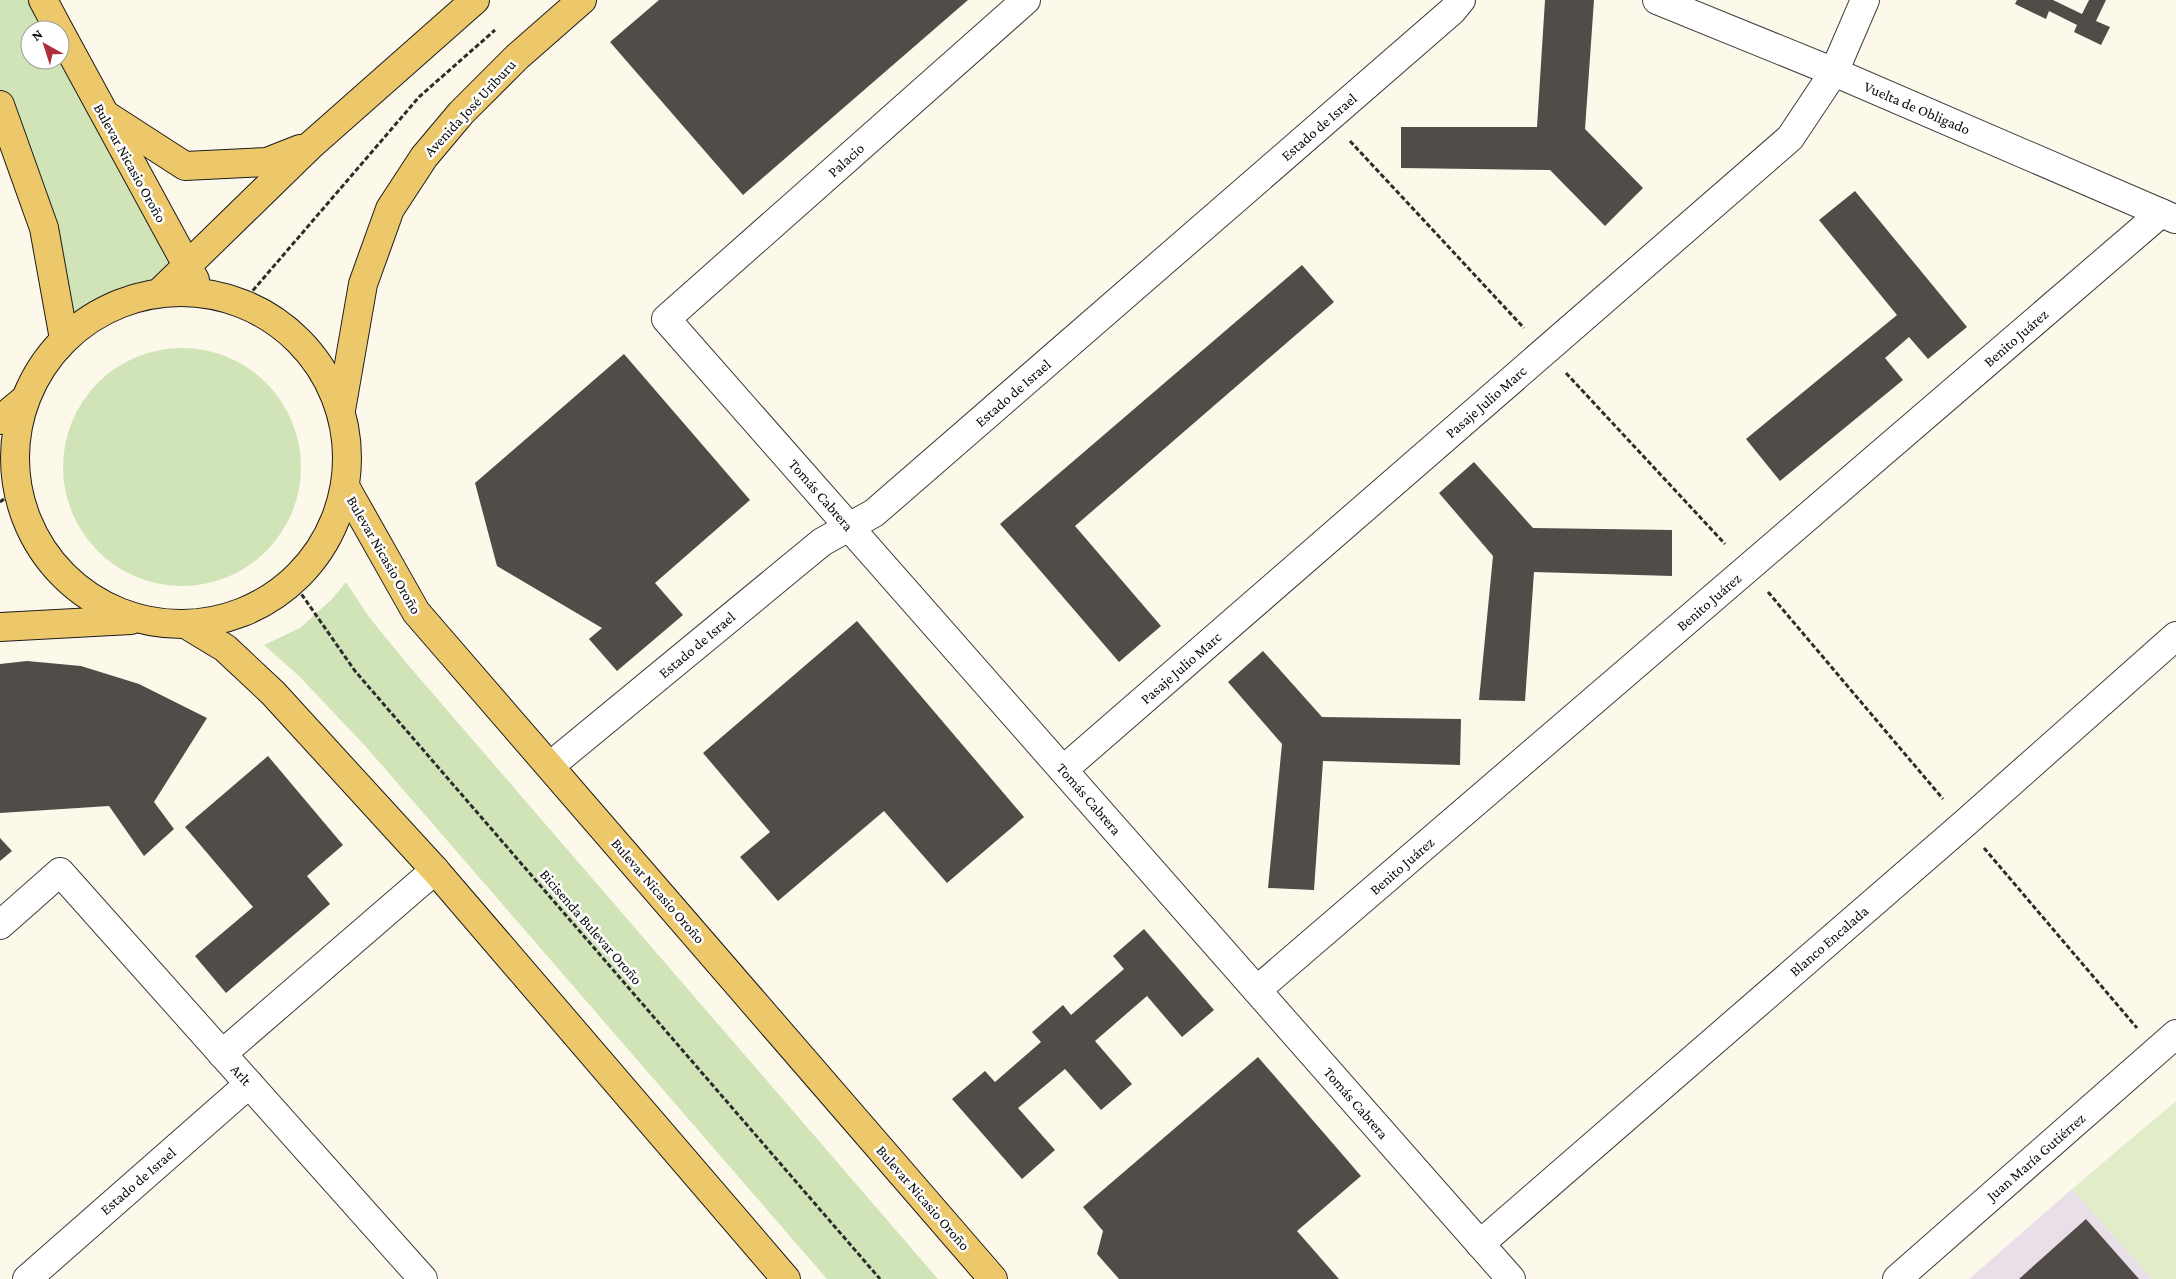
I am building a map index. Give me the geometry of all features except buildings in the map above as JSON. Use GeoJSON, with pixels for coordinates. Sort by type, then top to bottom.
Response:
{"type":"FeatureCollection","features":[{"type":"Feature","properties":{"kind":"main road","name":"Bulevar Nicasio Oroño"},"geometry":{"type":"LineString","coordinates":[[43,0],[53,20]]}},
{"type":"Feature","properties":{"kind":"main road"},"geometry":{"type":"LineString","coordinates":[[160,292],[311,145],[476,0]]}},
{"type":"Feature","properties":{"kind":"main road","name":"Avenida José Uriburu"},"geometry":{"type":"LineString","coordinates":[[341,410],[363,284],[390,209],[424,157],[461,113],[517,57],[582,0]]}},
{"type":"Feature","properties":{"kind":"main road","name":"Bulevar Nicasio Oroño"},"geometry":{"type":"LineString","coordinates":[[70,52],[202,292]]}},
{"type":"Feature","properties":{"kind":"main road"},"geometry":{"type":"LineString","coordinates":[[0,105],[44,228],[64,339]]}},
{"type":"Feature","properties":{"kind":"main road"},"geometry":{"type":"LineString","coordinates":[[103,113],[185,166],[267,162],[311,145]]}},
{"type":"Feature","properties":{"kind":"main road"},"geometry":{"type":"LineString","coordinates":[[0,627],[135,619],[187,625],[244,613],[293,582],[327,539],[346,488],[348,449],[341,410],[304,345],[243,302],[202,292],[160,292],[119,303],[90,318],[64,339],[41,367],[24,400],[8,496],[39,547],[80,592],[135,619]]}},
{"type":"Feature","properties":{"kind":"main road"},"geometry":{"type":"LineString","coordinates":[[0,420],[24,400]]}},
{"type":"Feature","properties":{"kind":"main road","name":"Bulevar Nicasio Oroño"},"geometry":{"type":"LineString","coordinates":[[346,488],[416,612],[993,1279]]}},
{"type":"Feature","properties":{"kind":"main road"},"geometry":{"type":"LineString","coordinates":[[187,625],[226,648],[273,693],[435,870],[786,1279]]}},
{"type":"Feature","properties":{"kind":"street","name":"Palacio"},"geometry":{"type":"LineString","coordinates":[[666,319],[1026,0]]}},
{"type":"Feature","properties":{"kind":"street","name":"Estado de Israel"},"geometry":{"type":"LineString","coordinates":[[550,766],[822,542],[874,513],[1452,11],[1461,0]]}},
{"type":"Feature","properties":{"kind":"street","name":"Vuelta de Obligado"},"geometry":{"type":"LineString","coordinates":[[1656,0],[1834,72],[2168,216]]}},
{"type":"Feature","properties":{"kind":"street","name":"Pasaje Julio Marc"},"geometry":{"type":"LineString","coordinates":[[1063,770],[1790,138],[1834,72],[1865,0]]}},
{"type":"Feature","properties":{"kind":"street","name":"Benito Juárez"},"geometry":{"type":"LineString","coordinates":[[1257,990],[2168,216]]}},
{"type":"Feature","properties":{"kind":"street","name":"Tomás Cabrera"},"geometry":{"type":"LineString","coordinates":[[666,319],[1512,1279]]}},
{"type":"Feature","properties":{"kind":"street","name":"Blanco Encalada"},"geometry":{"type":"LineString","coordinates":[[1480,1244],[1964,824],[2176,636]]}},
{"type":"Feature","properties":{"kind":"street"},"geometry":{"type":"LineString","coordinates":[[222,1054],[435,870]]}},
{"type":"Feature","properties":{"kind":"street","name":"Arlt"},"geometry":{"type":"LineString","coordinates":[[0,925],[60,872],[423,1279]]}},
{"type":"Feature","properties":{"kind":"street","name":"Juan María Gutiérrez"},"geometry":{"type":"LineString","coordinates":[[1897,1279],[2176,1034]]}},
{"type":"Feature","properties":{"kind":"street","name":"Estado de Israel"},"geometry":{"type":"LineString","coordinates":[[27,1279],[249,1084]]}},
{"type":"Feature","properties":{"kind":"path"},"geometry":{"type":"LineString","coordinates":[[243,302],[420,97],[500,26]]}},
{"type":"Feature","properties":{"kind":"path","name":"Bicisenda Bulevar Oroño"},"geometry":{"type":"LineString","coordinates":[[293,582],[355,671],[880,1279]]}},
{"type":"Feature","properties":{"kind":"shaded area"},"geometry":{"type":"Polygon","coordinates":[[[2072,1189],[2152,1279],[1969,1279],[2072,1189]]]}},
{"type":"Feature","properties":{"kind":"green space"},"geometry":{"type":"Polygon","coordinates":[[[0,0],[43,0],[54,20],[20,20],[20,70],[66,70],[186,265],[160,292],[119,303],[90,318],[64,339],[0,105],[0,0]]]}},
{"type":"Feature","properties":{"kind":"green space"},"geometry":{"type":"Polygon","coordinates":[[[170,348],[194,348],[217,353],[238,362],[258,375],[274,391],[287,411],[296,432],[301,455],[299,490],[292,513],[274,543],[258,559],[238,572],[217,581],[194,586],[170,586],[147,581],[126,572],[106,559],[90,543],[77,523],[68,502],[63,479],[63,455],[68,432],[77,411],[90,391],[106,375],[126,362],[147,353],[170,348]]]}},
{"type":"Feature","properties":{"kind":"green space"},"geometry":{"type":"Polygon","coordinates":[[[346,582],[369,617],[409,666],[938,1279],[827,1279],[367,748],[300,677],[264,645],[300,628],[332,599],[346,582]]]}},
{"type":"Feature","properties":{"kind":"green space"},"geometry":{"type":"Polygon","coordinates":[[[2176,1101],[2176,1279],[2152,1279],[2072,1189],[2176,1101]]]}}]}
